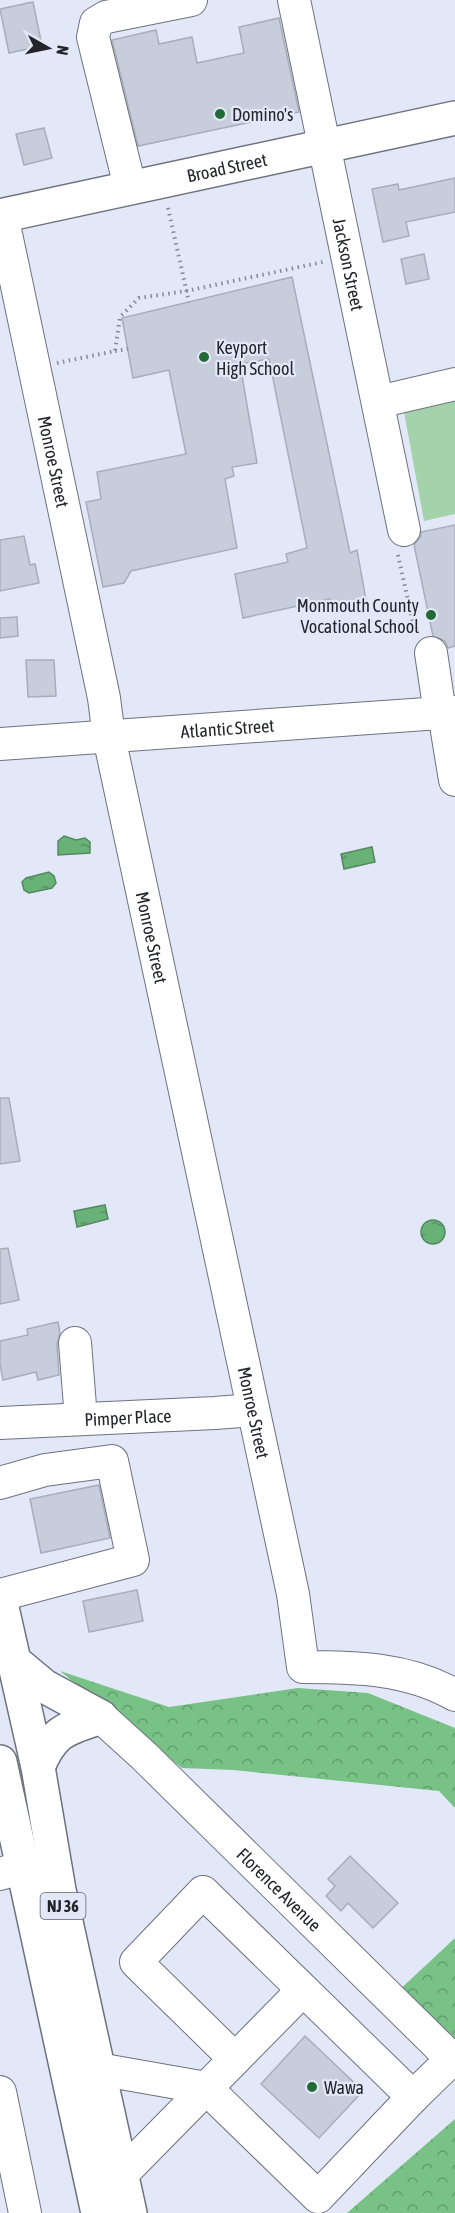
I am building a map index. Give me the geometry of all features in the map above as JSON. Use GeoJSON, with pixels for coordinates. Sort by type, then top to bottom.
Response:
{"type":"FeatureCollection","features":[{"type":"Feature","properties":{"kind":"main road","name":"Broad Street"},"geometry":{"type":"LineString","coordinates":[[0,213],[455,118]]}},
{"type":"Feature","properties":{"kind":"main road","name":"NJ 36"},"geometry":{"type":"LineString","coordinates":[[0,1597],[38,1767],[59,1890],[130,2213]]}},
{"type":"Feature","properties":{"kind":"main road"},"geometry":{"type":"LineString","coordinates":[[14,1661],[44,1686],[101,1717]]}},
{"type":"Feature","properties":{"kind":"main road"},"geometry":{"type":"LineString","coordinates":[[38,1767],[46,1748],[59,1734],[67,1728],[101,1717]]}},
{"type":"Feature","properties":{"kind":"main road","name":"NJ 36"},"geometry":{"type":"LineString","coordinates":[[0,1762],[11,1870],[98,2213]]}},
{"type":"Feature","properties":{"kind":"street"},"geometry":{"type":"LineString","coordinates":[[130,187],[93,37],[96,23],[106,17],[191,0]]}},
{"type":"Feature","properties":{"kind":"street","name":"Jackson Street"},"geometry":{"type":"LineString","coordinates":[[294,0],[378,402],[400,539]]}},
{"type":"Feature","properties":{"kind":"street","name":"Monroe Street"},"geometry":{"type":"LineString","coordinates":[[0,213],[104,698],[109,737],[293,1594],[303,1667],[346,1667],[408,1674],[455,1695]]}},
{"type":"Feature","properties":{"kind":"street"},"geometry":{"type":"LineString","coordinates":[[378,402],[455,384]]}},
{"type":"Feature","properties":{"kind":"street"},"geometry":{"type":"LineString","coordinates":[[424,646],[447,713],[455,780]]}},
{"type":"Feature","properties":{"kind":"street","name":"Atlantic Street"},"geometry":{"type":"LineString","coordinates":[[0,744],[447,713]]}},
{"type":"Feature","properties":{"kind":"street"},"geometry":{"type":"LineString","coordinates":[[75,1343],[81,1419]]}},
{"type":"Feature","properties":{"kind":"street","name":"Pimper Place"},"geometry":{"type":"LineString","coordinates":[[0,1423],[253,1410]]}},
{"type":"Feature","properties":{"kind":"street"},"geometry":{"type":"LineString","coordinates":[[0,1597],[133,1560],[112,1461],[113,1418]]}},
{"type":"Feature","properties":{"kind":"street"},"geometry":{"type":"LineString","coordinates":[[0,1483],[45,1470],[112,1461]]}},
{"type":"Feature","properties":{"kind":"street","name":"Florence Avenue"},"geometry":{"type":"LineString","coordinates":[[101,1717],[453,2060]]}},
{"type":"Feature","properties":{"kind":"street"},"geometry":{"type":"LineString","coordinates":[[235,2059],[136,1962],[203,1892],[413,2097]]}},
{"type":"Feature","properties":{"kind":"street"},"geometry":{"type":"LineString","coordinates":[[121,2175],[303,1990]]}},
{"type":"Feature","properties":{"kind":"street"},"geometry":{"type":"LineString","coordinates":[[98,2069],[206,2088],[318,2197],[413,2097],[453,2060]]}},
{"type":"Feature","properties":{"kind":"street"},"geometry":{"type":"LineString","coordinates":[[0,2092],[25,2213]]}},
{"type":"Feature","properties":{"kind":"path"},"geometry":{"type":"LineString","coordinates":[[166,201],[189,302]]}},
{"type":"Feature","properties":{"kind":"path"},"geometry":{"type":"LineString","coordinates":[[115,351],[120,317],[139,298],[186,291],[324,262]]}},
{"type":"Feature","properties":{"kind":"path"},"geometry":{"type":"LineString","coordinates":[[54,363],[128,349]]}},
{"type":"Feature","properties":{"kind":"path"},"geometry":{"type":"LineString","coordinates":[[400,539],[424,646]]}},
{"type":"Feature","properties":{"kind":"shaded area"},"geometry":{"type":"Polygon","coordinates":[[[455,401],[455,514],[424,521],[404,412],[455,401]]]}},
{"type":"Feature","properties":{"kind":"green space"},"geometry":{"type":"Polygon","coordinates":[[[60,1671],[169,1707],[298,1688],[368,1693],[455,1728],[455,1808],[439,1791],[233,1770],[182,1768],[60,1671]]]}},
{"type":"Feature","properties":{"kind":"green space"},"geometry":{"type":"Polygon","coordinates":[[[455,1938],[455,2073],[394,1995],[455,1938]]]}},
{"type":"Feature","properties":{"kind":"green space"},"geometry":{"type":"Polygon","coordinates":[[[455,2119],[455,2213],[347,2213],[455,2119]]]}},
{"type":"Feature","properties":{"kind":"water"},"geometry":{"type":"Polygon","coordinates":[[[64,836],[76,840],[85,838],[90,842],[90,853],[58,855],[58,841],[64,836]]]}},
{"type":"Feature","properties":{"kind":"water"},"geometry":{"type":"Polygon","coordinates":[[[372,847],[375,862],[344,869],[341,854],[372,847]]]}},
{"type":"Feature","properties":{"kind":"water"},"geometry":{"type":"Polygon","coordinates":[[[49,872],[54,876],[56,883],[52,888],[29,893],[24,890],[22,882],[26,878],[49,872]]]}},
{"type":"Feature","properties":{"kind":"water"},"geometry":{"type":"Polygon","coordinates":[[[105,1205],[108,1219],[77,1227],[74,1211],[105,1205]]]}},
{"type":"Feature","properties":{"kind":"water"},"geometry":{"type":"Polygon","coordinates":[[[433,1220],[441,1224],[445,1232],[441,1240],[433,1244],[425,1240],[421,1232],[425,1224],[433,1220]]]}},
{"type":"Feature","properties":{"kind":"building"},"geometry":{"type":"Polygon","coordinates":[[[33,2],[42,46],[9,53],[0,9],[33,2]]]}},
{"type":"Feature","properties":{"kind":"building"},"geometry":{"type":"Polygon","coordinates":[[[279,18],[299,112],[138,146],[112,40],[156,30],[159,44],[192,37],[197,63],[244,53],[239,27],[279,18]]]}},
{"type":"Feature","properties":{"kind":"building"},"geometry":{"type":"Polygon","coordinates":[[[44,128],[52,158],[24,165],[16,134],[44,128]]]}},
{"type":"Feature","properties":{"kind":"building"},"geometry":{"type":"Polygon","coordinates":[[[455,178],[455,212],[406,222],[409,236],[383,242],[372,189],[398,184],[399,190],[455,178]]]}},
{"type":"Feature","properties":{"kind":"building"},"geometry":{"type":"Polygon","coordinates":[[[424,254],[429,279],[406,284],[401,259],[424,254]]]}},
{"type":"Feature","properties":{"kind":"building"},"geometry":{"type":"Polygon","coordinates":[[[292,277],[350,553],[357,550],[366,600],[332,610],[330,599],[243,618],[235,574],[288,562],[286,554],[307,548],[269,359],[240,364],[257,463],[232,467],[234,476],[225,479],[237,548],[131,571],[124,583],[103,587],[86,502],[101,499],[97,472],[186,454],[169,370],[133,378],[122,318],[292,277]]]}},
{"type":"Feature","properties":{"kind":"building"},"geometry":{"type":"Polygon","coordinates":[[[455,525],[455,646],[448,648],[445,641],[433,636],[414,545],[421,536],[421,532],[455,525]]]}},
{"type":"Feature","properties":{"kind":"building"},"geometry":{"type":"Polygon","coordinates":[[[24,536],[30,565],[35,564],[39,583],[0,591],[0,540],[24,536]]]}},
{"type":"Feature","properties":{"kind":"building"},"geometry":{"type":"Polygon","coordinates":[[[17,617],[18,636],[0,638],[0,618],[17,617]]]}},
{"type":"Feature","properties":{"kind":"building"},"geometry":{"type":"Polygon","coordinates":[[[26,660],[54,660],[56,696],[28,697],[26,660]]]}},
{"type":"Feature","properties":{"kind":"building"},"geometry":{"type":"Polygon","coordinates":[[[0,1098],[9,1098],[20,1161],[0,1164],[0,1098]]]}},
{"type":"Feature","properties":{"kind":"building"},"geometry":{"type":"Polygon","coordinates":[[[8,1248],[19,1300],[0,1304],[0,1249],[8,1248]]]}},
{"type":"Feature","properties":{"kind":"building"},"geometry":{"type":"Polygon","coordinates":[[[58,1322],[59,1375],[38,1380],[36,1372],[3,1380],[0,1341],[28,1335],[27,1329],[58,1322]]]}},
{"type":"Feature","properties":{"kind":"building"},"geometry":{"type":"Polygon","coordinates":[[[99,1485],[110,1538],[41,1553],[30,1499],[99,1485]]]}},
{"type":"Feature","properties":{"kind":"building"},"geometry":{"type":"Polygon","coordinates":[[[137,1590],[143,1621],[89,1632],[83,1601],[137,1590]]]}},
{"type":"Feature","properties":{"kind":"building"},"geometry":{"type":"Polygon","coordinates":[[[350,1856],[398,1903],[373,1928],[348,1903],[341,1911],[326,1896],[335,1886],[328,1879],[350,1856]]]}},
{"type":"Feature","properties":{"kind":"building","name":"Wawa"},"geometry":{"type":"Polygon","coordinates":[[[305,2036],[363,2091],[319,2138],[261,2084],[305,2036]]]}},
{"type":"Feature","properties":{"kind":"place","name":"Domino's"},"geometry":{"type":"Point","coordinates":[220,114]}},
{"type":"Feature","properties":{"kind":"place","name":"Keyport High School"},"geometry":{"type":"Point","coordinates":[204,357]}},
{"type":"Feature","properties":{"kind":"place","name":"Monmouth County Vocational School"},"geometry":{"type":"Point","coordinates":[431,615]}},
{"type":"Feature","properties":{"kind":"place","name":"Wawa"},"geometry":{"type":"Point","coordinates":[312,2087]}}]}
